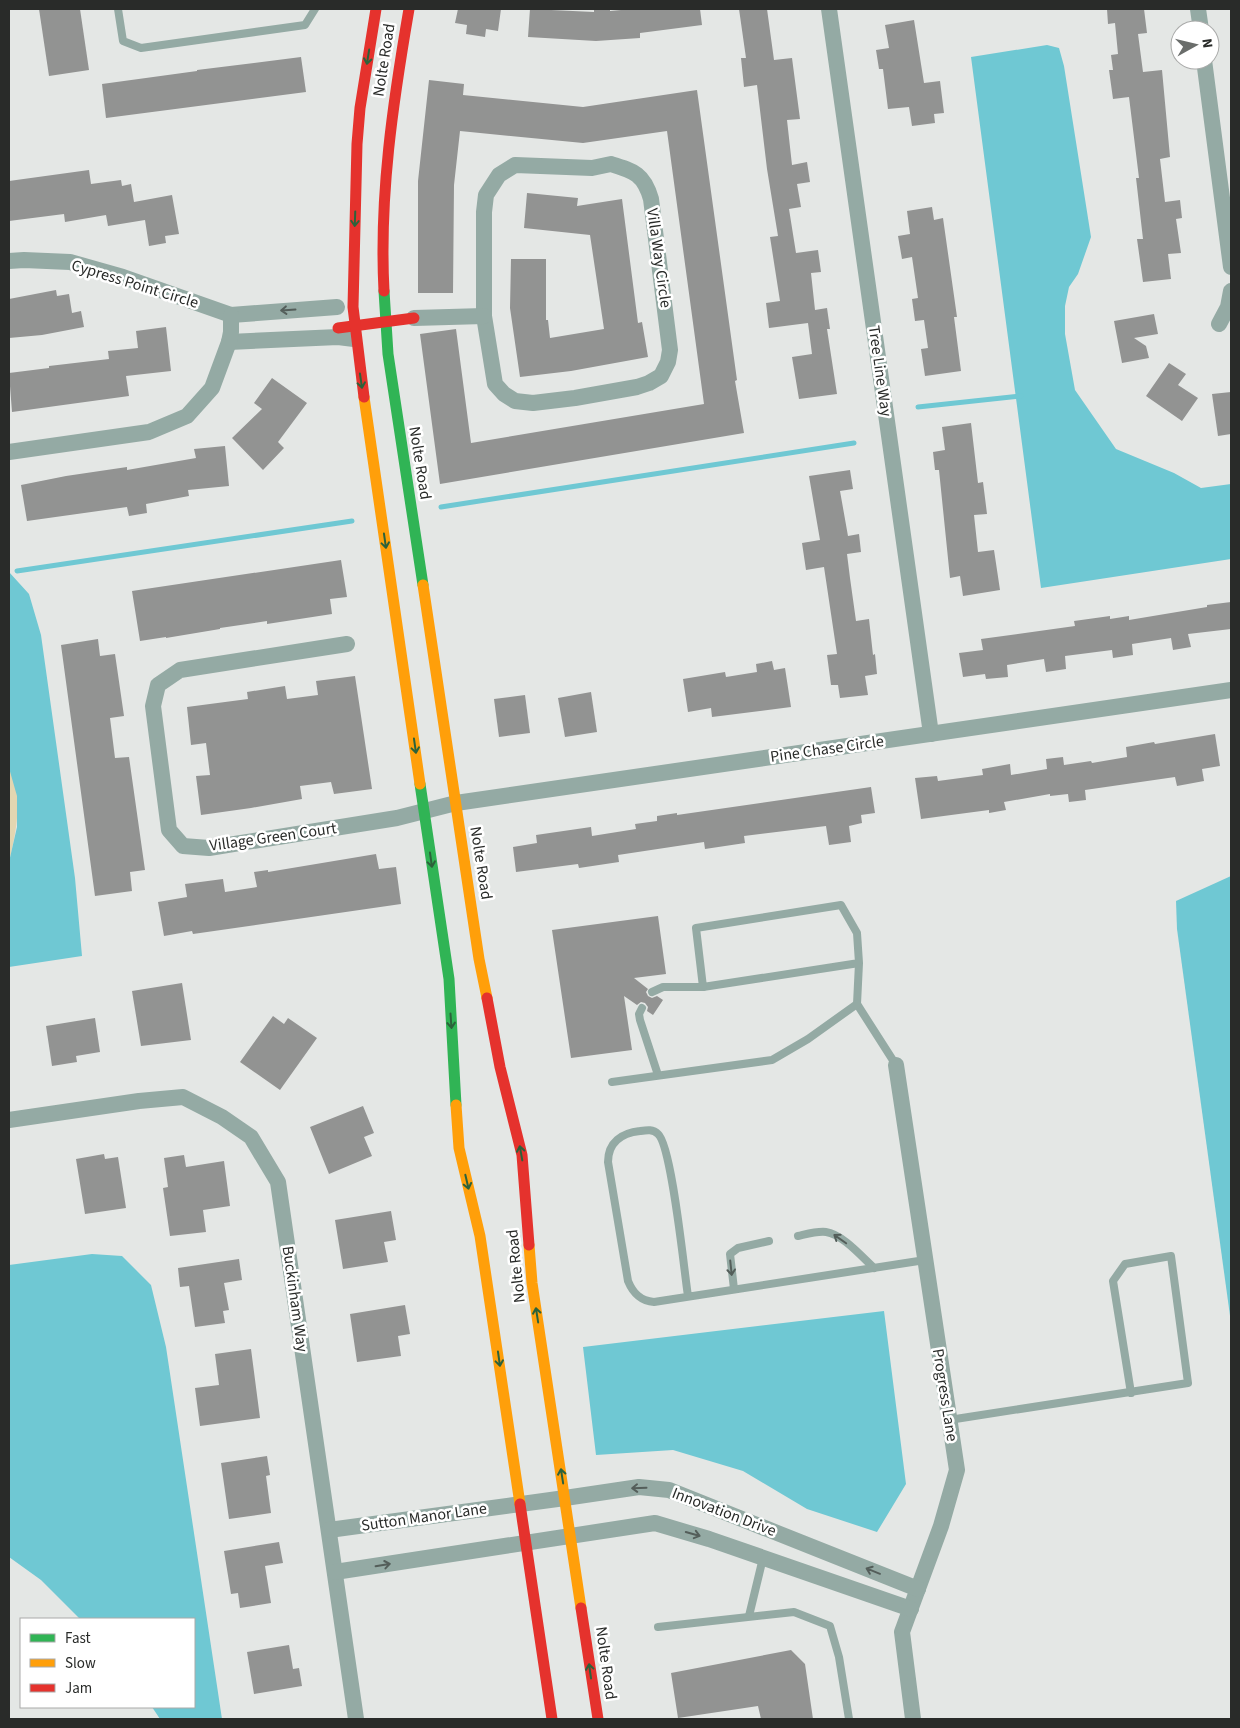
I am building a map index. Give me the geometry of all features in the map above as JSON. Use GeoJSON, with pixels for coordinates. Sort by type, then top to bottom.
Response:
{"type":"FeatureCollection","features":[{"type":"Feature","properties":{"kind":"street","name":"Nolte Road"},"geometry":{"type":"LineString","coordinates":[[354,307],[356,171],[360,108],[376,9]]}},
{"type":"Feature","properties":{"kind":"street","name":"Nolte Road"},"geometry":{"type":"LineString","coordinates":[[409,9],[398,67],[388,150],[384,239],[385,321],[392,388],[479,959],[500,1067],[522,1155],[532,1283],[598,1719]]}},
{"type":"Feature","properties":{"kind":"street","name":"Tree Line Way"},"geometry":{"type":"LineString","coordinates":[[829,9],[931,734]]}},
{"type":"Feature","properties":{"kind":"street"},"geometry":{"type":"LineString","coordinates":[[1205,70],[1231,267]]}},
{"type":"Feature","properties":{"kind":"street","name":"Villa Way Circle"},"geometry":{"type":"LineString","coordinates":[[611,164],[640,175],[647,186],[651,199],[668,325],[670,350],[668,362],[661,376],[649,383],[636,387],[575,398],[532,402],[515,401],[504,394],[495,384],[484,310],[486,195],[499,175],[515,165],[592,168],[611,164]]}},
{"type":"Feature","properties":{"kind":"street"},"geometry":{"type":"LineString","coordinates":[[356,171],[366,191],[366,257]]}},
{"type":"Feature","properties":{"kind":"street","name":"Cypress Point Circle"},"geometry":{"type":"LineString","coordinates":[[9,261],[70,262],[123,276],[231,314],[337,307]]}},
{"type":"Feature","properties":{"kind":"street"},"geometry":{"type":"LineString","coordinates":[[384,289],[408,310]]}},
{"type":"Feature","properties":{"kind":"street"},"geometry":{"type":"LineString","coordinates":[[1219,324],[1228,307],[1231,291]]}},
{"type":"Feature","properties":{"kind":"street"},"geometry":{"type":"LineString","coordinates":[[337,307],[354,307],[362,332]]}},
{"type":"Feature","properties":{"kind":"street"},"geometry":{"type":"LineString","coordinates":[[230,337],[332,337],[362,332],[408,310],[484,310]]}},
{"type":"Feature","properties":{"kind":"street"},"geometry":{"type":"LineString","coordinates":[[372,311],[374,318],[385,321]]}},
{"type":"Feature","properties":{"kind":"street"},"geometry":{"type":"LineString","coordinates":[[9,452],[149,432],[187,416],[212,388],[230,337],[231,314]]}},
{"type":"Feature","properties":{"kind":"street"},"geometry":{"type":"LineString","coordinates":[[230,337],[338,328],[362,332]]}},
{"type":"Feature","properties":{"kind":"street","name":"Nolte Road"},"geometry":{"type":"LineString","coordinates":[[362,332],[361,382],[448,979],[459,1148],[480,1236],[552,1719]]}},
{"type":"Feature","properties":{"kind":"street"},"geometry":{"type":"LineString","coordinates":[[394,455],[404,466]]}},
{"type":"Feature","properties":{"kind":"street","name":"Village Green Court"},"geometry":{"type":"LineString","coordinates":[[347,644],[180,670],[158,685],[153,706],[169,830],[183,846],[209,848],[424,812]]}},
{"type":"Feature","properties":{"kind":"street","name":"Pine Chase Circle"},"geometry":{"type":"LineString","coordinates":[[424,812],[456,803],[1231,690]]}},
{"type":"Feature","properties":{"kind":"street","name":"Progress Lane"},"geometry":{"type":"LineString","coordinates":[[896,1065],[957,1470],[941,1526],[902,1632],[913,1719]]}},
{"type":"Feature","properties":{"kind":"street","name":"Buckinham Way"},"geometry":{"type":"LineString","coordinates":[[9,1120],[139,1101],[184,1097],[222,1117],[251,1138],[278,1182],[356,1719]]}},
{"type":"Feature","properties":{"kind":"street","name":"Innovation Drive"},"geometry":{"type":"LineString","coordinates":[[520,1504],[639,1487],[669,1490],[918,1589]]}},
{"type":"Feature","properties":{"kind":"street","name":"Sutton Manor Lane"},"geometry":{"type":"LineString","coordinates":[[329,1530],[520,1504]]}},
{"type":"Feature","properties":{"kind":"street","name":"Innovation Drive"},"geometry":{"type":"LineString","coordinates":[[525,1543],[654,1523],[709,1539],[911,1609]]}},
{"type":"Feature","properties":{"kind":"street"},"geometry":{"type":"LineString","coordinates":[[335,1572],[525,1543]]}},
{"type":"Feature","properties":{"kind":"lane"},"geometry":{"type":"LineString","coordinates":[[118,9],[123,41],[140,48],[305,25],[315,9]]}},
{"type":"Feature","properties":{"kind":"lane"},"geometry":{"type":"LineString","coordinates":[[703,987],[696,928],[841,905],[857,933],[859,963],[857,1004],[896,1065]]}},
{"type":"Feature","properties":{"kind":"lane"},"geometry":{"type":"LineString","coordinates":[[652,992],[663,986],[703,987],[859,963]]}},
{"type":"Feature","properties":{"kind":"lane"},"geometry":{"type":"LineString","coordinates":[[612,1082],[772,1060],[857,1004]]}},
{"type":"Feature","properties":{"kind":"lane"},"geometry":{"type":"LineString","coordinates":[[642,1008],[639,1014],[640,1020],[658,1075]]}},
{"type":"Feature","properties":{"kind":"lane"},"geometry":{"type":"LineString","coordinates":[[688,1296],[669,1163],[662,1139],[658,1133],[650,1129],[622,1135],[611,1148],[608,1154],[608,1162],[628,1281],[636,1296],[647,1301],[688,1296],[734,1290],[925,1260]]}},
{"type":"Feature","properties":{"kind":"lane"},"geometry":{"type":"LineString","coordinates":[[798,1236],[821,1232],[832,1233],[841,1238],[874,1268]]}},
{"type":"Feature","properties":{"kind":"lane"},"geometry":{"type":"LineString","coordinates":[[734,1290],[730,1254],[742,1246],[769,1241]]}},
{"type":"Feature","properties":{"kind":"lane"},"geometry":{"type":"LineString","coordinates":[[949,1420],[1131,1393],[1188,1382],[1170,1256],[1125,1264],[1113,1281],[1131,1393]]}},
{"type":"Feature","properties":{"kind":"lane"},"geometry":{"type":"LineString","coordinates":[[749,1616],[763,1558]]}},
{"type":"Feature","properties":{"kind":"lane"},"geometry":{"type":"LineString","coordinates":[[658,1627],[794,1612],[830,1626],[839,1657],[849,1719]]}},
{"type":"Feature","properties":{"kind":"shaded area"},"geometry":{"type":"Polygon","coordinates":[[[9,768],[14,779],[17,815],[9,862],[9,768]]]}},
{"type":"Feature","properties":{"kind":"water"},"geometry":{"type":"Polygon","coordinates":[[[1047,45],[1059,48],[1064,66],[1091,237],[1078,274],[1069,287],[1065,306],[1065,334],[1075,390],[1116,449],[1174,473],[1201,488],[1231,484],[1231,559],[1041,588],[971,57],[1047,45]]]}},
{"type":"Feature","properties":{"kind":"water"},"geometry":{"type":"Polygon","coordinates":[[[9,572],[29,594],[41,635],[75,878],[82,956],[9,967],[9,862],[17,827],[17,796],[9,768],[9,572]]]}},
{"type":"Feature","properties":{"kind":"water"},"geometry":{"type":"Polygon","coordinates":[[[1231,876],[1231,1323],[1177,929],[1176,901],[1231,876]]]}},
{"type":"Feature","properties":{"kind":"water"},"geometry":{"type":"Polygon","coordinates":[[[92,1254],[122,1256],[151,1285],[166,1347],[222,1719],[160,1719],[153,1708],[195,1708],[195,1618],[79,1618],[41,1580],[9,1557],[9,1265],[92,1254]]]}},
{"type":"Feature","properties":{"kind":"water"},"geometry":{"type":"Polygon","coordinates":[[[884,1311],[906,1484],[877,1532],[807,1509],[743,1471],[673,1450],[596,1455],[583,1347],[884,1311]]]}},
{"type":"Feature","properties":{"kind":"building"},"geometry":{"type":"Polygon","coordinates":[[[39,9],[80,9],[89,70],[49,76],[39,9]]]}},
{"type":"Feature","properties":{"kind":"building"},"geometry":{"type":"Polygon","coordinates":[[[458,9],[501,9],[498,31],[486,29],[485,37],[466,34],[467,25],[455,23],[458,9]]]}},
{"type":"Feature","properties":{"kind":"building"},"geometry":{"type":"Polygon","coordinates":[[[530,9],[594,12],[594,9],[610,9],[610,11],[632,9],[700,9],[702,25],[640,33],[640,38],[596,41],[528,37],[530,9]]]}},
{"type":"Feature","properties":{"kind":"building"},"geometry":{"type":"Polygon","coordinates":[[[739,9],[767,9],[774,60],[792,58],[800,119],[787,120],[792,165],[807,162],[810,182],[797,184],[801,207],[789,209],[796,253],[818,250],[821,272],[811,273],[815,310],[827,308],[830,329],[827,329],[837,394],[799,399],[792,357],[812,354],[808,323],[769,328],[766,303],[780,301],[770,237],[778,236],[767,169],[757,85],[744,87],[741,58],[746,58],[739,9]]]}},
{"type":"Feature","properties":{"kind":"building"},"geometry":{"type":"Polygon","coordinates":[[[1107,9],[1144,9],[1147,33],[1138,34],[1143,72],[1162,70],[1170,157],[1160,159],[1165,202],[1180,200],[1182,218],[1176,219],[1181,253],[1168,254],[1171,279],[1143,282],[1137,239],[1143,239],[1136,178],[1139,178],[1129,97],[1113,99],[1109,70],[1113,70],[1111,55],[1118,54],[1115,23],[1108,24],[1107,9]]]}},
{"type":"Feature","properties":{"kind":"building"},"geometry":{"type":"Polygon","coordinates":[[[914,20],[924,83],[940,81],[944,113],[934,114],[935,123],[912,126],[909,107],[888,109],[883,69],[879,69],[876,50],[889,48],[885,25],[914,20]]]}},
{"type":"Feature","properties":{"kind":"building"},"geometry":{"type":"Polygon","coordinates":[[[301,57],[306,92],[106,118],[102,84],[301,57]]]}},
{"type":"Feature","properties":{"kind":"building"},"geometry":{"type":"Polygon","coordinates":[[[429,80],[464,84],[463,95],[583,107],[697,90],[737,380],[735,381],[744,433],[440,484],[420,334],[456,329],[471,443],[704,404],[667,131],[583,143],[460,131],[454,185],[453,293],[418,293],[418,181],[429,80]]]}},
{"type":"Feature","properties":{"kind":"building"},"geometry":{"type":"Polygon","coordinates":[[[89,170],[91,184],[121,180],[122,186],[131,184],[134,202],[172,195],[179,234],[165,236],[166,243],[149,246],[145,220],[108,226],[106,215],[65,222],[64,214],[9,221],[9,181],[89,170]]]}},
{"type":"Feature","properties":{"kind":"building"},"geometry":{"type":"Polygon","coordinates":[[[527,193],[578,198],[577,206],[622,199],[638,323],[642,322],[648,357],[571,371],[520,377],[510,308],[511,259],[546,259],[546,320],[548,320],[550,338],[604,329],[590,235],[524,228],[527,193]]]}},
{"type":"Feature","properties":{"kind":"building"},"geometry":{"type":"Polygon","coordinates":[[[932,207],[934,220],[943,218],[957,317],[954,317],[961,371],[925,376],[921,349],[928,348],[924,320],[915,321],[912,299],[918,298],[912,257],[902,259],[898,236],[910,234],[907,211],[932,207]]]}},
{"type":"Feature","properties":{"kind":"building"},"geometry":{"type":"Polygon","coordinates":[[[56,290],[57,296],[69,294],[72,313],[81,311],[84,327],[42,335],[9,338],[9,299],[56,290]]]}},
{"type":"Feature","properties":{"kind":"building"},"geometry":{"type":"Polygon","coordinates":[[[1154,314],[1158,334],[1134,338],[1146,346],[1149,358],[1122,363],[1114,321],[1154,314]]]}},
{"type":"Feature","properties":{"kind":"building"},"geometry":{"type":"Polygon","coordinates":[[[166,327],[171,371],[126,376],[129,396],[12,412],[9,373],[109,359],[108,351],[138,348],[136,331],[166,327]]]}},
{"type":"Feature","properties":{"kind":"building"},"geometry":{"type":"Polygon","coordinates":[[[1169,363],[1186,374],[1178,385],[1198,398],[1182,421],[1146,396],[1169,363]]]}},
{"type":"Feature","properties":{"kind":"building"},"geometry":{"type":"Polygon","coordinates":[[[272,378],[307,403],[278,442],[284,448],[263,470],[232,438],[262,409],[254,403],[272,378]]]}},
{"type":"Feature","properties":{"kind":"building"},"geometry":{"type":"Polygon","coordinates":[[[1231,392],[1231,434],[1218,436],[1212,394],[1231,392]]]}},
{"type":"Feature","properties":{"kind":"building"},"geometry":{"type":"Polygon","coordinates":[[[971,423],[978,483],[983,482],[987,514],[974,515],[978,552],[994,550],[1000,590],[963,596],[960,576],[950,578],[939,470],[935,470],[933,452],[945,450],[942,427],[971,423]]]}},
{"type":"Feature","properties":{"kind":"building"},"geometry":{"type":"Polygon","coordinates":[[[225,446],[229,486],[188,490],[189,496],[146,504],[147,513],[129,516],[127,507],[27,521],[21,485],[66,476],[127,467],[127,470],[196,458],[194,449],[225,446]]]}},
{"type":"Feature","properties":{"kind":"building"},"geometry":{"type":"Polygon","coordinates":[[[850,470],[853,489],[840,491],[848,536],[859,534],[861,552],[847,554],[850,578],[856,621],[869,619],[877,674],[865,676],[868,695],[840,698],[838,685],[831,685],[827,655],[837,654],[824,567],[806,570],[802,543],[820,540],[809,476],[850,470]]]}},
{"type":"Feature","properties":{"kind":"building"},"geometry":{"type":"Polygon","coordinates":[[[341,560],[347,597],[330,599],[332,614],[267,624],[267,621],[140,641],[132,591],[341,560]]]}},
{"type":"Feature","properties":{"kind":"building"},"geometry":{"type":"Polygon","coordinates":[[[1231,602],[1231,629],[1188,634],[1191,647],[1173,650],[1171,638],[1132,644],[1133,655],[1113,658],[1112,650],[1065,656],[1066,669],[1046,672],[1044,659],[1007,665],[1008,677],[986,679],[985,674],[963,677],[959,653],[983,650],[981,639],[1075,626],[1074,621],[1110,616],[1110,619],[1129,616],[1129,620],[1231,602]]]}},
{"type":"Feature","properties":{"kind":"building"},"geometry":{"type":"Polygon","coordinates":[[[98,639],[100,656],[115,654],[124,716],[110,718],[115,758],[129,757],[145,870],[130,872],[132,891],[95,896],[61,645],[98,639]]]}},
{"type":"Feature","properties":{"kind":"building"},"geometry":{"type":"Polygon","coordinates":[[[772,661],[774,670],[785,668],[791,707],[712,717],[711,708],[688,712],[683,679],[725,672],[726,677],[757,672],[756,664],[772,661]]]}},
{"type":"Feature","properties":{"kind":"building"},"geometry":{"type":"Polygon","coordinates":[[[355,676],[372,789],[334,794],[331,782],[300,786],[302,799],[201,815],[196,776],[210,775],[206,743],[191,745],[187,707],[248,699],[247,692],[285,686],[287,699],[318,695],[316,681],[355,676]]]}},
{"type":"Feature","properties":{"kind":"building"},"geometry":{"type":"Polygon","coordinates":[[[591,692],[597,732],[565,737],[558,698],[591,692]]]}},
{"type":"Feature","properties":{"kind":"building"},"geometry":{"type":"Polygon","coordinates":[[[525,695],[530,733],[499,737],[494,699],[525,695]]]}},
{"type":"Feature","properties":{"kind":"building"},"geometry":{"type":"Polygon","coordinates":[[[1215,734],[1220,766],[1202,769],[1204,781],[1177,786],[1175,777],[1085,790],[1086,800],[1069,802],[1068,794],[1050,796],[1050,794],[1004,802],[1006,810],[989,813],[989,810],[921,819],[915,778],[937,776],[938,781],[983,775],[982,769],[1010,764],[1011,775],[1047,769],[1046,759],[1063,757],[1064,765],[1091,761],[1092,763],[1127,757],[1126,747],[1215,734]]]}},
{"type":"Feature","properties":{"kind":"building"},"geometry":{"type":"Polygon","coordinates":[[[871,787],[875,813],[861,815],[862,823],[849,826],[851,842],[829,845],[826,826],[744,836],[745,843],[705,849],[704,842],[618,855],[619,862],[579,868],[578,864],[516,872],[513,847],[537,843],[536,835],[591,827],[592,836],[636,829],[635,824],[657,821],[657,816],[677,813],[677,815],[871,787]]]}},
{"type":"Feature","properties":{"kind":"building"},"geometry":{"type":"Polygon","coordinates":[[[376,854],[379,869],[396,867],[401,904],[193,934],[192,931],[164,936],[158,902],[187,897],[185,884],[223,879],[225,892],[257,887],[254,872],[268,870],[268,872],[376,854]]]}},
{"type":"Feature","properties":{"kind":"building"},"geometry":{"type":"Polygon","coordinates":[[[658,916],[666,974],[634,978],[648,989],[646,992],[648,996],[652,998],[657,996],[663,1000],[653,1015],[647,1011],[648,1007],[645,1003],[641,1002],[637,1005],[624,996],[632,1050],[571,1058],[552,930],[658,916]]]}},
{"type":"Feature","properties":{"kind":"building"},"geometry":{"type":"Polygon","coordinates":[[[182,983],[191,1040],[141,1046],[132,991],[182,983]]]}},
{"type":"Feature","properties":{"kind":"building"},"geometry":{"type":"Polygon","coordinates":[[[273,1016],[284,1024],[288,1018],[317,1038],[280,1090],[240,1062],[273,1016]]]}},
{"type":"Feature","properties":{"kind":"building"},"geometry":{"type":"Polygon","coordinates":[[[95,1018],[100,1052],[76,1056],[77,1062],[52,1066],[46,1026],[95,1018]]]}},
{"type":"Feature","properties":{"kind":"building"},"geometry":{"type":"Polygon","coordinates":[[[363,1106],[374,1133],[364,1137],[372,1156],[329,1174],[310,1127],[363,1106]]]}},
{"type":"Feature","properties":{"kind":"building"},"geometry":{"type":"Polygon","coordinates":[[[104,1154],[105,1159],[118,1157],[126,1208],[85,1214],[76,1159],[104,1154]]]}},
{"type":"Feature","properties":{"kind":"building"},"geometry":{"type":"Polygon","coordinates":[[[184,1155],[186,1167],[224,1161],[230,1206],[203,1210],[206,1232],[170,1236],[163,1188],[168,1187],[164,1158],[184,1155]]]}},
{"type":"Feature","properties":{"kind":"building"},"geometry":{"type":"Polygon","coordinates":[[[391,1211],[396,1240],[384,1242],[388,1262],[343,1269],[335,1220],[391,1211]]]}},
{"type":"Feature","properties":{"kind":"building"},"geometry":{"type":"Polygon","coordinates":[[[239,1259],[242,1280],[224,1283],[229,1310],[223,1311],[225,1323],[195,1327],[189,1286],[180,1287],[178,1268],[239,1259]]]}},
{"type":"Feature","properties":{"kind":"building"},"geometry":{"type":"Polygon","coordinates":[[[405,1305],[410,1334],[398,1336],[401,1356],[357,1362],[350,1314],[405,1305]]]}},
{"type":"Feature","properties":{"kind":"building"},"geometry":{"type":"Polygon","coordinates":[[[251,1349],[260,1418],[200,1426],[195,1388],[219,1385],[215,1354],[251,1349]]]}},
{"type":"Feature","properties":{"kind":"building"},"geometry":{"type":"Polygon","coordinates":[[[267,1456],[270,1475],[266,1476],[271,1513],[229,1519],[221,1463],[267,1456]]]}},
{"type":"Feature","properties":{"kind":"building"},"geometry":{"type":"Polygon","coordinates":[[[279,1542],[283,1563],[265,1566],[271,1603],[240,1608],[238,1593],[231,1594],[224,1551],[279,1542]]]}},
{"type":"Feature","properties":{"kind":"building"},"geometry":{"type":"Polygon","coordinates":[[[289,1645],[293,1669],[299,1668],[302,1686],[254,1694],[247,1652],[289,1645]]]}},
{"type":"Feature","properties":{"kind":"building"},"geometry":{"type":"Polygon","coordinates":[[[791,1650],[805,1664],[813,1719],[761,1719],[758,1706],[678,1718],[671,1673],[791,1650]]]}},
{"type":"Feature","properties":{"kind":"waterway"},"geometry":{"type":"LineString","coordinates":[[918,407],[1021,396]]}},
{"type":"Feature","properties":{"kind":"waterway"},"geometry":{"type":"LineString","coordinates":[[441,507],[854,443]]}},
{"type":"Feature","properties":{"kind":"waterway"},"geometry":{"type":"LineString","coordinates":[[17,571],[352,521]]}},
{"type":"Feature","properties":{"kind":"traffic: fast"},"geometry":{"type":"LineString","coordinates":[[384,291],[388,354],[423,585]]}},
{"type":"Feature","properties":{"kind":"traffic: fast"},"geometry":{"type":"LineString","coordinates":[[420,784],[449,979],[456,1105]]}},
{"type":"Feature","properties":{"kind":"traffic: slow"},"geometry":{"type":"LineString","coordinates":[[364,397],[420,784]]}},
{"type":"Feature","properties":{"kind":"traffic: slow"},"geometry":{"type":"LineString","coordinates":[[423,585],[479,959],[487,998]]}},
{"type":"Feature","properties":{"kind":"traffic: slow"},"geometry":{"type":"LineString","coordinates":[[456,1105],[459,1148],[480,1236],[520,1504]]}},
{"type":"Feature","properties":{"kind":"traffic: slow"},"geometry":{"type":"LineString","coordinates":[[529,1245],[532,1283],[581,1608]]}},
{"type":"Feature","properties":{"kind":"traffic: jam"},"geometry":{"type":"LineString","coordinates":[[364,397],[353,307],[357,144],[360,108],[376,9]]}},
{"type":"Feature","properties":{"kind":"traffic: jam"},"geometry":{"type":"LineString","coordinates":[[384,291],[385,185],[393,114],[409,9]]}},
{"type":"Feature","properties":{"kind":"traffic: jam"},"geometry":{"type":"LineString","coordinates":[[338,328],[414,318]]}},
{"type":"Feature","properties":{"kind":"traffic: jam"},"geometry":{"type":"LineString","coordinates":[[487,998],[500,1067],[522,1155],[529,1245]]}},
{"type":"Feature","properties":{"kind":"traffic: jam"},"geometry":{"type":"LineString","coordinates":[[520,1504],[552,1719]]}},
{"type":"Feature","properties":{"kind":"traffic: jam"},"geometry":{"type":"LineString","coordinates":[[581,1608],[598,1719]]}}]}
